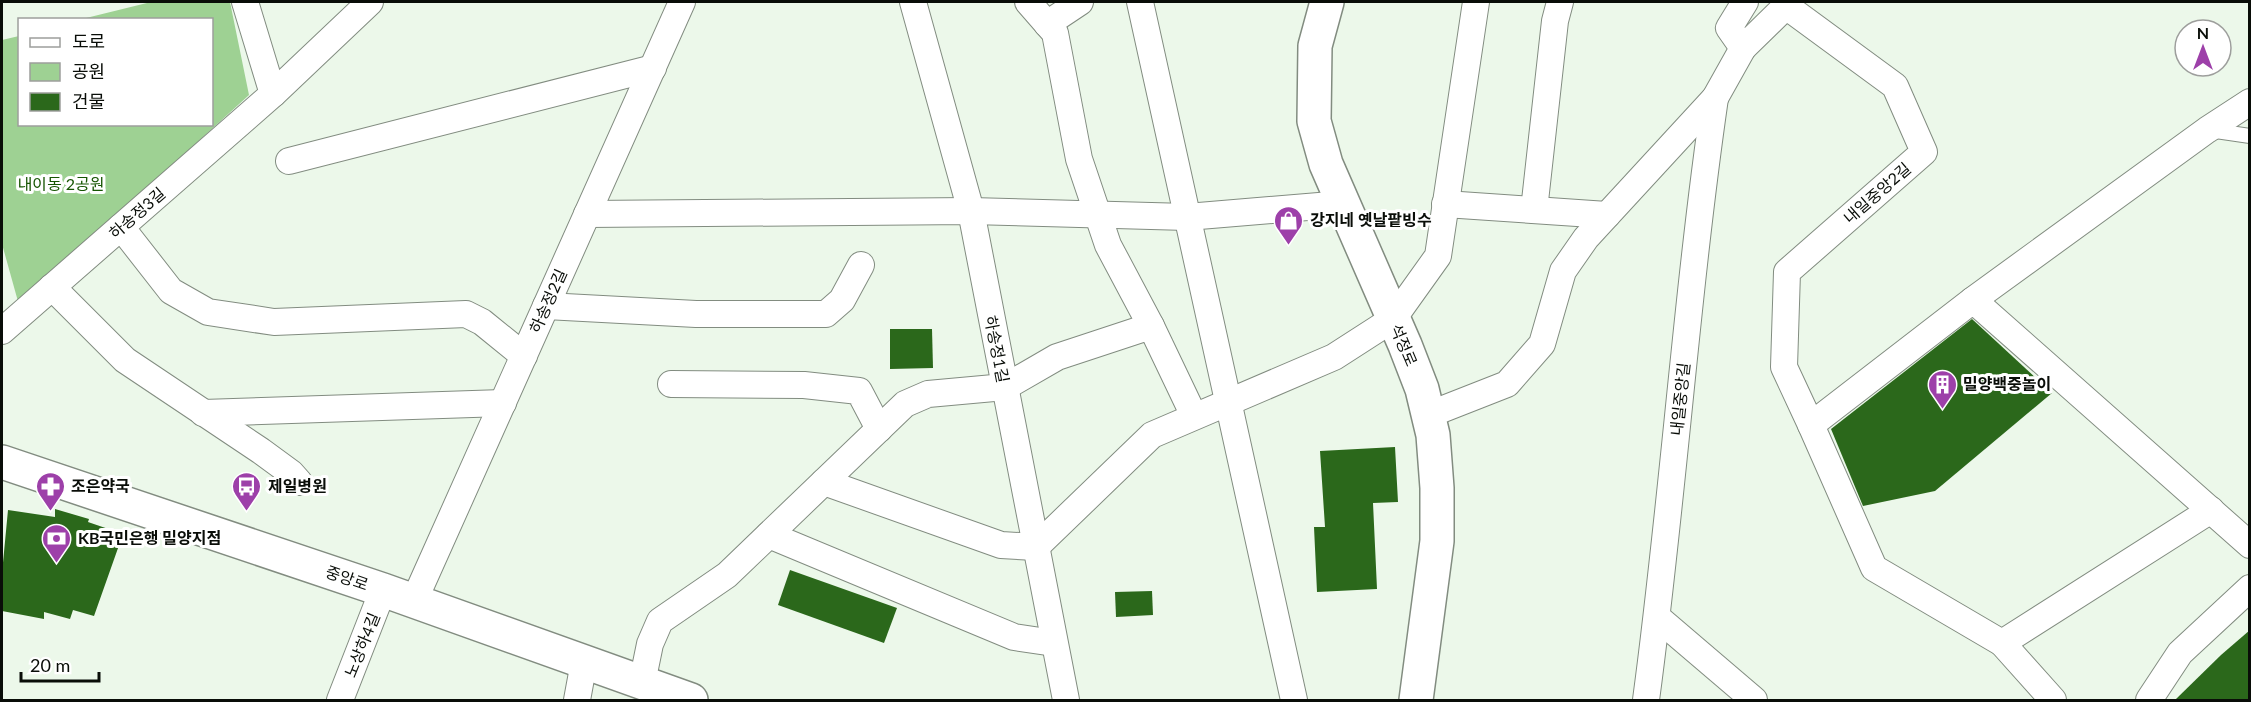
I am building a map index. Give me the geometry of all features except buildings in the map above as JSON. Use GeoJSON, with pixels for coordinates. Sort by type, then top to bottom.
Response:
{"type":"FeatureCollection","features":[{"type":"Feature","properties":{"kind":"street"},"geometry":{"type":"LineString","coordinates":[[245,2],[273,94]]}},
{"type":"Feature","properties":{"kind":"street","name":"하송정3길"},"geometry":{"type":"LineString","coordinates":[[2,331],[273,94],[370,2]]}},
{"type":"Feature","properties":{"kind":"street","name":"하송정2길"},"geometry":{"type":"LineString","coordinates":[[414,601],[682,2]]}},
{"type":"Feature","properties":{"kind":"street","name":"하송정1길"},"geometry":{"type":"LineString","coordinates":[[913,2],[971,212],[1066,700]]}},
{"type":"Feature","properties":{"kind":"street"},"geometry":{"type":"LineString","coordinates":[[1028,2],[1055,33],[1079,159],[1108,245],[1151,326],[1194,417]]}},
{"type":"Feature","properties":{"kind":"street"},"geometry":{"type":"LineString","coordinates":[[1047,24],[1080,2]]}},
{"type":"Feature","properties":{"kind":"street"},"geometry":{"type":"LineString","coordinates":[[1140,2],[1294,700]]}},
{"type":"Feature","properties":{"kind":"street","name":"석정로"},"geometry":{"type":"LineString","coordinates":[[1327,2],[1315,46],[1314,121],[1326,164],[1422,388],[1433,435],[1437,488],[1437,541],[1416,700]]}},
{"type":"Feature","properties":{"kind":"street"},"geometry":{"type":"LineString","coordinates":[[824,482],[1001,545],[1036,547],[1152,435],[1334,357],[1393,319],[1438,256],[1476,2]]}},
{"type":"Feature","properties":{"kind":"street"},"geometry":{"type":"LineString","coordinates":[[1534,210],[1555,21],[1560,2]]}},
{"type":"Feature","properties":{"kind":"street"},"geometry":{"type":"LineString","coordinates":[[1743,48],[1729,28],[1745,2]]}},
{"type":"Feature","properties":{"kind":"street","name":"내일중앙2길"},"geometry":{"type":"LineString","coordinates":[[1715,98],[1743,48],[1786,6],[1895,86],[1924,152],[1788,272],[1784,367],[1874,568],[2002,643],[2053,700]]}},
{"type":"Feature","properties":{"kind":"street"},"geometry":{"type":"LineString","coordinates":[[289,161],[652,68]]}},
{"type":"Feature","properties":{"kind":"street"},"geometry":{"type":"LineString","coordinates":[[1428,415],[1507,384],[1542,344],[1563,271],[1608,215],[1715,98]]}},
{"type":"Feature","properties":{"kind":"street","name":"내일중앙길"},"geometry":{"type":"LineString","coordinates":[[1647,700],[1658,618],[1701,196],[1715,98]]}},
{"type":"Feature","properties":{"kind":"street"},"geometry":{"type":"LineString","coordinates":[[1811,425],[1974,300],[2207,130],[2250,102]]}},
{"type":"Feature","properties":{"kind":"street"},"geometry":{"type":"LineString","coordinates":[[587,214],[971,212],[1187,218],[1343,204]]}},
{"type":"Feature","properties":{"kind":"street"},"geometry":{"type":"LineString","coordinates":[[1445,204],[1608,215]]}},
{"type":"Feature","properties":{"kind":"street"},"geometry":{"type":"LineString","coordinates":[[121,227],[171,291],[208,312],[274,322],[466,314],[482,322],[524,356]]}},
{"type":"Feature","properties":{"kind":"street"},"geometry":{"type":"LineString","coordinates":[[546,306],[696,314],[826,314],[842,300],[861,265]]}},
{"type":"Feature","properties":{"kind":"street"},"geometry":{"type":"LineString","coordinates":[[52,287],[125,360],[291,473],[298,482]]}},
{"type":"Feature","properties":{"kind":"street"},"geometry":{"type":"LineString","coordinates":[[1974,300],[2250,544]]}},
{"type":"Feature","properties":{"kind":"street"},"geometry":{"type":"LineString","coordinates":[[642,683],[650,644],[660,621],[726,575],[905,404],[928,394],[1005,387],[1057,357],[1151,326]]}},
{"type":"Feature","properties":{"kind":"street"},"geometry":{"type":"LineString","coordinates":[[671,384],[804,386],[859,391],[879,429]]}},
{"type":"Feature","properties":{"kind":"street"},"geometry":{"type":"LineString","coordinates":[[203,413],[503,403]]}},
{"type":"Feature","properties":{"kind":"street","name":"중앙로"},"geometry":{"type":"LineString","coordinates":[[3,461],[383,590],[691,700]]}},
{"type":"Feature","properties":{"kind":"street"},"geometry":{"type":"LineString","coordinates":[[2002,643],[2211,510]]}},
{"type":"Feature","properties":{"kind":"street"},"geometry":{"type":"LineString","coordinates":[[769,534],[1014,638],[1054,643]]}},
{"type":"Feature","properties":{"kind":"street"},"geometry":{"type":"LineString","coordinates":[[2149,700],[2180,652],[2250,588]]}},
{"type":"Feature","properties":{"kind":"street","name":"노상하4길"},"geometry":{"type":"LineString","coordinates":[[340,700],[383,590]]}},
{"type":"Feature","properties":{"kind":"street"},"geometry":{"type":"LineString","coordinates":[[1658,618],[1754,700]]}},
{"type":"Feature","properties":{"kind":"street"},"geometry":{"type":"LineString","coordinates":[[577,700],[584,662]]}},
{"type":"Feature","properties":{"kind":"lane"},"geometry":{"type":"LineString","coordinates":[[2207,130],[2250,136]]}},
{"type":"Feature","properties":{"kind":"green space","name":"내이동 2공원"},"geometry":{"type":"Polygon","coordinates":[[[151,2],[230,2],[249,95],[19,305],[2,244],[2,40],[18,36],[18,126],[213,126],[213,18],[86,18],[151,2]]]}},
{"type":"Feature","properties":{"kind":"place","name":"강지네 옛날팥빙수"},"geometry":{"type":"Point","coordinates":[1289,246]}},
{"type":"Feature","properties":{"kind":"place","name":"밀양백중놀이"},"geometry":{"type":"Point","coordinates":[1942,410]}},
{"type":"Feature","properties":{"kind":"place","name":"조은약국"},"geometry":{"type":"Point","coordinates":[50,512]}},
{"type":"Feature","properties":{"kind":"place","name":"제일병원"},"geometry":{"type":"Point","coordinates":[247,512]}},
{"type":"Feature","properties":{"kind":"place","name":"KB국민은행 밀양지점"},"geometry":{"type":"Point","coordinates":[57,564]}}]}
